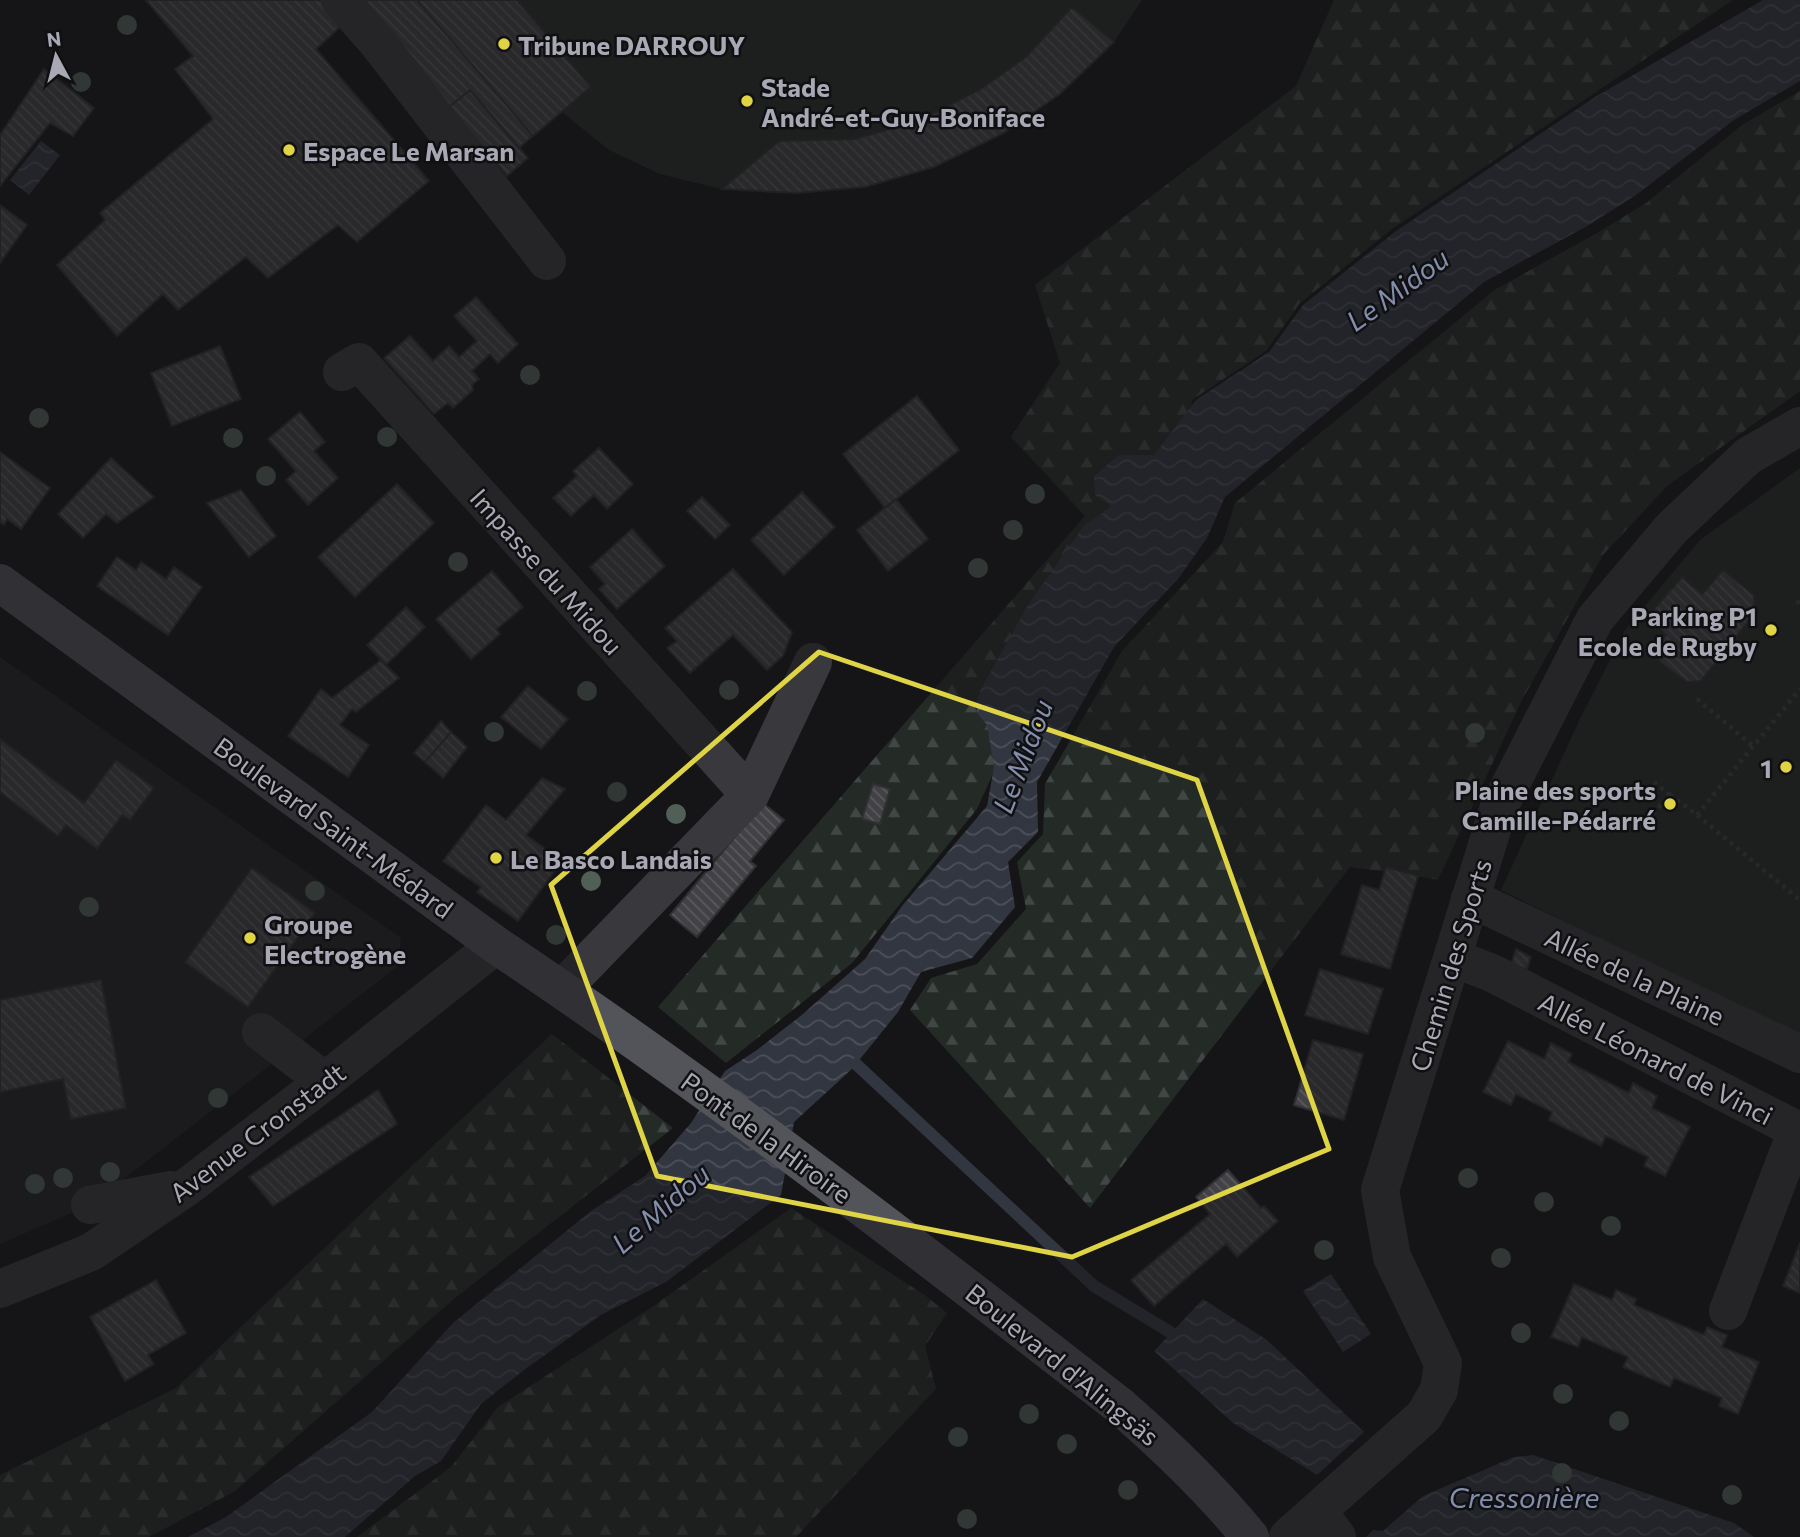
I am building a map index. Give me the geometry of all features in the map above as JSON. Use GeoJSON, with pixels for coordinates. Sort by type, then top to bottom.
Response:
{"type":"FeatureCollection","features":[{"type":"Feature","properties":{"kind":"main road","name":"Boulevard Saint-Médard"},"geometry":{"type":"LineString","coordinates":[[0,583],[496,946],[672,1067]]}},
{"type":"Feature","properties":{"kind":"main road","name":"Pont de la Hiroire"},"geometry":{"type":"LineString","coordinates":[[672,1067],[862,1206]]}},
{"type":"Feature","properties":{"kind":"main road","name":"Boulevard d'Alingsäs"},"geometry":{"type":"LineString","coordinates":[[862,1206],[1121,1406],[1212,1492],[1250,1537]]}},
{"type":"Feature","properties":{"kind":"street"},"geometry":{"type":"LineString","coordinates":[[340,0],[378,43],[547,261]]}},
{"type":"Feature","properties":{"kind":"street","name":"Impasse du Midou"},"geometry":{"type":"LineString","coordinates":[[342,372],[359,362],[750,795]]}},
{"type":"Feature","properties":{"kind":"street","name":"Chemin des Sports"},"geometry":{"type":"LineString","coordinates":[[1288,1537],[1329,1516],[1424,1416],[1439,1390],[1443,1363],[1392,1257],[1380,1190],[1499,807],[1595,620],[1671,529],[1748,456],[1800,426]]}},
{"type":"Feature","properties":{"kind":"street"},"geometry":{"type":"LineString","coordinates":[[562,989],[750,795],[813,662]]}},
{"type":"Feature","properties":{"kind":"street","name":"Allée de la Plaine"},"geometry":{"type":"LineString","coordinates":[[1470,898],[1800,1054]]}},
{"type":"Feature","properties":{"kind":"street","name":"Avenue Cronstadt"},"geometry":{"type":"LineString","coordinates":[[0,1289],[91,1252],[187,1187],[496,946]]}},
{"type":"Feature","properties":{"kind":"street","name":"Allée Léonard de Vinci"},"geometry":{"type":"LineString","coordinates":[[1454,958],[1492,973],[1797,1130],[1728,1311]]}},
{"type":"Feature","properties":{"kind":"street"},"geometry":{"type":"LineString","coordinates":[[261,1032],[325,1081]]}},
{"type":"Feature","properties":{"kind":"street"},"geometry":{"type":"LineString","coordinates":[[90,1205],[187,1187]]}},
{"type":"Feature","properties":{"kind":"path"},"geometry":{"type":"LineString","coordinates":[[1697,815],[1800,688]]}},
{"type":"Feature","properties":{"kind":"path"},"geometry":{"type":"LineString","coordinates":[[1697,699],[1753,746]]}},
{"type":"Feature","properties":{"kind":"path"},"geometry":{"type":"LineString","coordinates":[[1654,782],[1800,900]]}},
{"type":"Feature","properties":{"kind":"path"},"geometry":{"type":"LineString","coordinates":[[1647,820],[1670,795]]}},
{"type":"Feature","properties":{"kind":"highlighted area"},"geometry":{"type":"Polygon","coordinates":[[[819,652],[1197,780],[1329,1149],[1072,1257],[657,1176],[551,885],[819,652]]]}},
{"type":"Feature","properties":{"kind":"shaded area"},"geometry":{"type":"Polygon","coordinates":[[[0,657],[401,938],[398,966],[90,1205],[0,1244],[0,657]]]}},
{"type":"Feature","properties":{"kind":"green space","name":"Stade André-et-Guy-Boniface"},"geometry":{"type":"Polygon","coordinates":[[[358,0],[1142,0],[1114,42],[1060,94],[1002,134],[934,167],[865,187],[796,193],[722,189],[660,174],[609,150],[562,112],[520,148],[528,158],[507,176],[358,0]]]}},
{"type":"Feature","properties":{"kind":"green space"},"geometry":{"type":"Polygon","coordinates":[[[1334,0],[1733,0],[1392,229],[1300,303],[1266,351],[1192,400],[1188,438],[1061,624],[977,809],[852,963],[726,1063],[658,1007],[1085,516],[1011,437],[1060,363],[1035,285],[1296,86],[1334,0]]]}},
{"type":"Feature","properties":{"kind":"green space"},"geometry":{"type":"Polygon","coordinates":[[[1800,91],[1800,391],[1667,486],[1603,555],[1522,700],[1438,880],[1350,867],[1090,1208],[910,1010],[931,978],[977,964],[1026,909],[1017,862],[1043,834],[1045,784],[1122,651],[1223,542],[1235,503],[1496,289],[1646,203],[1742,125],[1800,91]]]}},
{"type":"Feature","properties":{"kind":"green space","name":"Plaine des sports Camille-Pédarré"},"geometry":{"type":"Polygon","coordinates":[[[1800,468],[1800,1038],[1501,890],[1580,719],[1625,630],[1700,540],[1800,468]]]}},
{"type":"Feature","properties":{"kind":"green space"},"geometry":{"type":"Polygon","coordinates":[[[552,1034],[673,1128],[455,1298],[235,1491],[149,1537],[0,1537],[0,1475],[176,1388],[552,1034]]]}},
{"type":"Feature","properties":{"kind":"green space"},"geometry":{"type":"Polygon","coordinates":[[[791,1208],[926,1296],[947,1313],[925,1346],[936,1389],[796,1537],[357,1537],[451,1467],[498,1407],[655,1305],[791,1208]]]}},
{"type":"Feature","properties":{"kind":"water","name":"Le Midou"},"geometry":{"type":"Polygon","coordinates":[[[1763,0],[1800,0],[1800,81],[1734,120],[1636,195],[1589,225],[1484,282],[1225,497],[1207,538],[1178,579],[1114,647],[1037,782],[1038,832],[1008,862],[1015,907],[972,958],[921,972],[898,1012],[852,1069],[794,1122],[781,1195],[666,1282],[601,1315],[524,1370],[481,1404],[441,1461],[415,1476],[345,1537],[188,1537],[226,1517],[372,1412],[453,1323],[591,1211],[645,1176],[691,1123],[725,1071],[803,1014],[865,959],[902,906],[987,806],[994,767],[987,725],[977,713],[977,701],[1028,605],[1085,524],[1111,506],[1095,495],[1094,476],[1119,455],[1154,455],[1196,400],[1269,352],[1303,305],[1396,231],[1595,97],[1763,0]]]}},
{"type":"Feature","properties":{"kind":"water"},"geometry":{"type":"Polygon","coordinates":[[[41,141],[60,155],[29,195],[10,180],[41,141]]]}},
{"type":"Feature","properties":{"kind":"water"},"geometry":{"type":"Polygon","coordinates":[[[1331,1274],[1371,1334],[1343,1352],[1303,1291],[1331,1274]]]}},
{"type":"Feature","properties":{"kind":"water"},"geometry":{"type":"Polygon","coordinates":[[[1203,1299],[1267,1340],[1364,1432],[1317,1475],[1233,1423],[1154,1351],[1203,1299]]]}},
{"type":"Feature","properties":{"kind":"water","name":"Cressonière"},"geometry":{"type":"Polygon","coordinates":[[[1533,1455],[1734,1523],[1754,1537],[1366,1537],[1374,1530],[1383,1531],[1423,1496],[1514,1457],[1533,1455]]]}},
{"type":"Feature","properties":{"kind":"building","name":"Espace Le Marsan"},"geometry":{"type":"Polygon","coordinates":[[[146,0],[333,0],[350,18],[316,49],[429,181],[357,242],[338,225],[268,278],[246,257],[178,310],[163,294],[117,336],[57,265],[105,220],[100,213],[213,119],[175,69],[193,56],[146,0]]]}},
{"type":"Feature","properties":{"kind":"building"},"geometry":{"type":"Polygon","coordinates":[[[358,0],[417,0],[533,136],[519,148],[470,90],[449,107],[358,0]]]}},
{"type":"Feature","properties":{"kind":"building","name":"Tribune DARROUY"},"geometry":{"type":"Polygon","coordinates":[[[417,0],[517,0],[591,87],[533,136],[417,0]]]}},
{"type":"Feature","properties":{"kind":"building"},"geometry":{"type":"Polygon","coordinates":[[[1072,7],[1114,42],[1060,94],[1002,134],[934,167],[865,187],[796,193],[722,189],[779,141],[855,139],[918,121],[981,89],[1027,56],[1072,7]]]}},
{"type":"Feature","properties":{"kind":"building"},"geometry":{"type":"Polygon","coordinates":[[[44,69],[94,108],[73,136],[50,123],[0,186],[0,135],[44,69]]]}},
{"type":"Feature","properties":{"kind":"building"},"geometry":{"type":"Polygon","coordinates":[[[470,90],[528,158],[507,176],[449,107],[470,90]]]}},
{"type":"Feature","properties":{"kind":"building"},"geometry":{"type":"Polygon","coordinates":[[[0,205],[27,225],[0,263],[0,205]]]}},
{"type":"Feature","properties":{"kind":"building"},"geometry":{"type":"Polygon","coordinates":[[[476,297],[518,344],[498,363],[490,354],[472,371],[479,379],[472,385],[473,390],[453,408],[448,403],[434,414],[384,358],[410,336],[433,361],[449,346],[459,357],[477,341],[454,316],[476,297]]]}},
{"type":"Feature","properties":{"kind":"building"},"geometry":{"type":"Polygon","coordinates":[[[220,346],[241,399],[172,426],[151,373],[220,346]]]}},
{"type":"Feature","properties":{"kind":"building"},"geometry":{"type":"Polygon","coordinates":[[[917,396],[959,450],[885,508],[843,454],[917,396]]]}},
{"type":"Feature","properties":{"kind":"building"},"geometry":{"type":"Polygon","coordinates":[[[300,412],[325,442],[314,451],[338,478],[308,505],[286,480],[296,471],[268,439],[300,412]]]}},
{"type":"Feature","properties":{"kind":"building"},"geometry":{"type":"Polygon","coordinates":[[[599,448],[633,484],[607,509],[594,495],[571,516],[553,498],[577,476],[573,471],[599,448]]]}},
{"type":"Feature","properties":{"kind":"building"},"geometry":{"type":"Polygon","coordinates":[[[0,452],[50,488],[21,529],[7,519],[4,525],[0,522],[0,452]]]}},
{"type":"Feature","properties":{"kind":"building"},"geometry":{"type":"Polygon","coordinates":[[[111,458],[154,497],[117,523],[106,514],[83,538],[58,514],[111,458]]]}},
{"type":"Feature","properties":{"kind":"building"},"geometry":{"type":"Polygon","coordinates":[[[397,484],[434,523],[355,597],[318,557],[397,484]]]}},
{"type":"Feature","properties":{"kind":"building"},"geometry":{"type":"Polygon","coordinates":[[[241,490],[276,536],[249,557],[207,503],[241,490]]]}},
{"type":"Feature","properties":{"kind":"building"},"geometry":{"type":"Polygon","coordinates":[[[802,492],[835,527],[784,575],[751,540],[802,492]]]}},
{"type":"Feature","properties":{"kind":"building"},"geometry":{"type":"Polygon","coordinates":[[[702,497],[730,525],[715,539],[687,511],[702,497]]]}},
{"type":"Feature","properties":{"kind":"building"},"geometry":{"type":"Polygon","coordinates":[[[896,499],[928,539],[888,571],[857,530],[896,499]]]}},
{"type":"Feature","properties":{"kind":"building"},"geometry":{"type":"Polygon","coordinates":[[[632,529],[665,566],[617,609],[599,589],[605,584],[590,567],[632,529]]]}},
{"type":"Feature","properties":{"kind":"building"},"geometry":{"type":"Polygon","coordinates":[[[117,557],[136,570],[141,562],[166,579],[174,567],[202,587],[168,635],[97,586],[117,557]]]}},
{"type":"Feature","properties":{"kind":"building"},"geometry":{"type":"Polygon","coordinates":[[[733,569],[792,632],[783,656],[767,670],[733,635],[690,673],[667,648],[677,641],[665,628],[733,569]]]}},
{"type":"Feature","properties":{"kind":"building"},"geometry":{"type":"Polygon","coordinates":[[[1723,570],[1754,595],[1755,613],[1701,681],[1687,682],[1652,653],[1666,635],[1647,617],[1682,577],[1702,594],[1723,570]]]}},
{"type":"Feature","properties":{"kind":"building"},"geometry":{"type":"Polygon","coordinates":[[[492,571],[523,607],[497,629],[500,634],[471,659],[436,619],[492,571]]]}},
{"type":"Feature","properties":{"kind":"building"},"geometry":{"type":"Polygon","coordinates":[[[406,607],[425,627],[386,665],[367,645],[406,607]]]}},
{"type":"Feature","properties":{"kind":"building"},"geometry":{"type":"Polygon","coordinates":[[[381,660],[399,678],[356,712],[352,709],[340,725],[369,745],[348,777],[288,736],[321,689],[332,698],[381,660]]]}},
{"type":"Feature","properties":{"kind":"building"},"geometry":{"type":"Polygon","coordinates":[[[528,686],[568,719],[541,749],[501,717],[528,686]]]}},
{"type":"Feature","properties":{"kind":"building"},"geometry":{"type":"Polygon","coordinates":[[[441,721],[451,732],[425,762],[414,753],[441,721]]]}},
{"type":"Feature","properties":{"kind":"building"},"geometry":{"type":"Polygon","coordinates":[[[451,732],[467,747],[443,778],[425,762],[451,732]]]}},
{"type":"Feature","properties":{"kind":"building"},"geometry":{"type":"Polygon","coordinates":[[[0,739],[84,803],[116,760],[154,788],[130,820],[122,815],[97,849],[66,825],[58,836],[0,792],[0,739]]]}},
{"type":"Feature","properties":{"kind":"building"},"geometry":{"type":"Polygon","coordinates":[[[542,778],[565,789],[526,835],[562,861],[518,921],[477,892],[481,887],[443,861],[486,805],[506,820],[542,778]]]}},
{"type":"Feature","properties":{"kind":"building"},"geometry":{"type":"Polygon","coordinates":[[[873,784],[890,789],[880,824],[862,819],[873,784]]]}},
{"type":"Feature","properties":{"kind":"building"},"geometry":{"type":"Polygon","coordinates":[[[763,803],[784,820],[750,861],[756,866],[697,937],[670,915],[763,803]]]}},
{"type":"Feature","properties":{"kind":"building"},"geometry":{"type":"Polygon","coordinates":[[[1386,867],[1418,876],[1390,969],[1341,954],[1362,885],[1379,890],[1386,867]]]}},
{"type":"Feature","properties":{"kind":"building","name":"Groupe Electrogène"},"geometry":{"type":"Polygon","coordinates":[[[252,868],[315,913],[248,1007],[185,962],[252,868]]]}},
{"type":"Feature","properties":{"kind":"building"},"geometry":{"type":"Polygon","coordinates":[[[1516,949],[1531,957],[1527,969],[1511,965],[1516,949]]]}},
{"type":"Feature","properties":{"kind":"building"},"geometry":{"type":"Polygon","coordinates":[[[1320,969],[1383,989],[1368,1034],[1305,1015],[1320,969]]]}},
{"type":"Feature","properties":{"kind":"building"},"geometry":{"type":"Polygon","coordinates":[[[101,980],[126,1108],[71,1119],[63,1079],[0,1092],[0,1000],[101,980]]]}},
{"type":"Feature","properties":{"kind":"building"},"geometry":{"type":"Polygon","coordinates":[[[1313,1040],[1363,1054],[1344,1120],[1294,1105],[1313,1040]]]}},
{"type":"Feature","properties":{"kind":"building"},"geometry":{"type":"Polygon","coordinates":[[[1508,1041],[1544,1059],[1551,1043],[1572,1054],[1568,1062],[1629,1093],[1633,1083],[1657,1096],[1652,1108],[1690,1127],[1665,1176],[1644,1166],[1648,1157],[1606,1136],[1601,1146],[1549,1120],[1552,1112],[1516,1094],[1511,1105],[1483,1092],[1508,1041]]]}},
{"type":"Feature","properties":{"kind":"building"},"geometry":{"type":"Polygon","coordinates":[[[378,1090],[397,1124],[273,1206],[249,1177],[378,1090]]]}},
{"type":"Feature","properties":{"kind":"building"},"geometry":{"type":"Polygon","coordinates":[[[1228,1170],[1261,1208],[1264,1206],[1278,1221],[1237,1257],[1226,1244],[1154,1306],[1131,1280],[1210,1214],[1196,1197],[1228,1170]]]}},
{"type":"Feature","properties":{"kind":"building"},"geometry":{"type":"Polygon","coordinates":[[[1800,1243],[1800,1293],[1783,1286],[1800,1243]]]}},
{"type":"Feature","properties":{"kind":"building"},"geometry":{"type":"Polygon","coordinates":[[[156,1280],[186,1333],[148,1355],[154,1364],[125,1381],[90,1317],[156,1280]]]}},
{"type":"Feature","properties":{"kind":"building"},"geometry":{"type":"Polygon","coordinates":[[[1574,1284],[1612,1300],[1616,1290],[1636,1299],[1634,1305],[1704,1335],[1707,1327],[1727,1335],[1722,1347],[1759,1362],[1738,1414],[1719,1406],[1722,1398],[1674,1378],[1670,1387],[1623,1367],[1628,1357],[1582,1337],[1578,1347],[1551,1337],[1574,1284]]]}},
{"type":"Feature","properties":{"kind":"waterway"},"geometry":{"type":"LineString","coordinates":[[856,1064],[1094,1286],[1170,1332]]}},
{"type":"Feature","properties":{"kind":"place","name":"Tribune DARROUY"},"geometry":{"type":"Point","coordinates":[504,44]}},
{"type":"Feature","properties":{"kind":"place","name":"Stade André-et-Guy-Boniface"},"geometry":{"type":"Point","coordinates":[747,101]}},
{"type":"Feature","properties":{"kind":"place","name":"Espace Le Marsan"},"geometry":{"type":"Point","coordinates":[289,150]}},
{"type":"Feature","properties":{"kind":"place","name":"Parking P1 Ecole de Rugby"},"geometry":{"type":"Point","coordinates":[1771,630]}},
{"type":"Feature","properties":{"kind":"place","name":"1"},"geometry":{"type":"Point","coordinates":[1786,767]}},
{"type":"Feature","properties":{"kind":"place","name":"Plaine des sports Camille-Pédarré"},"geometry":{"type":"Point","coordinates":[1670,804]}},
{"type":"Feature","properties":{"kind":"place","name":"Le Basco Landais"},"geometry":{"type":"Point","coordinates":[496,858]}},
{"type":"Feature","properties":{"kind":"place","name":"Groupe Electrogène"},"geometry":{"type":"Point","coordinates":[250,938]}}]}
